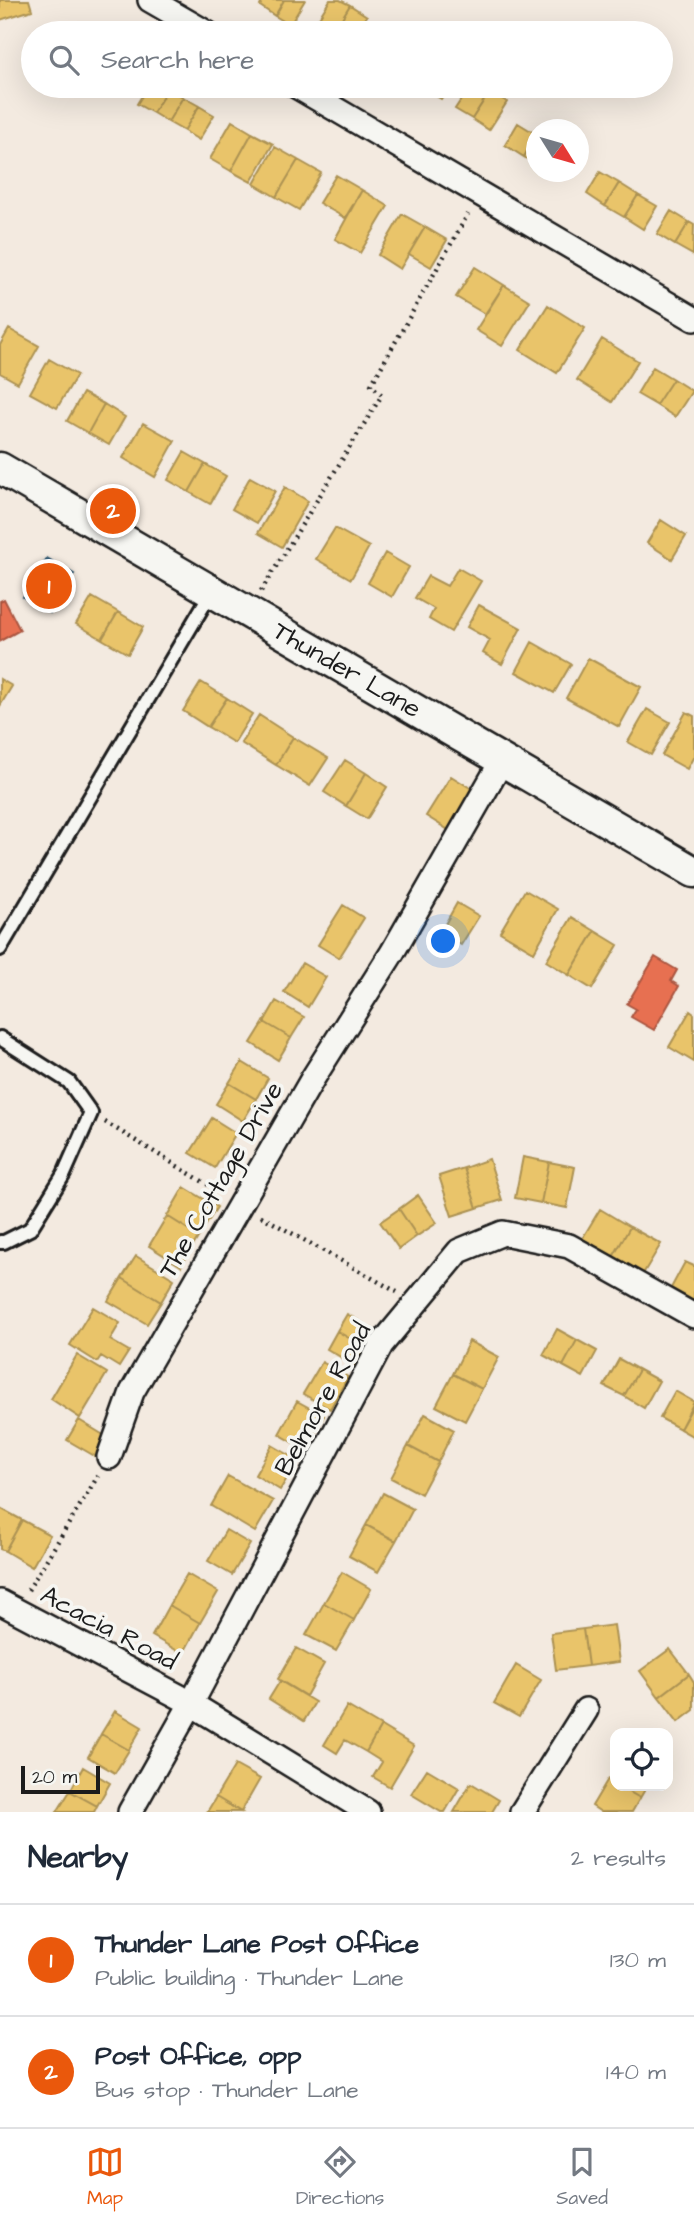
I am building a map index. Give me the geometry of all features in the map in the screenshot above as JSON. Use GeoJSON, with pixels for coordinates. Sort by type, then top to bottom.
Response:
{"type":"FeatureCollection","features":[{"type":"Feature","properties":{"kind":"street"},"geometry":{"type":"LineString","coordinates":[[150,0],[186,21]]}},
{"type":"Feature","properties":{"kind":"street"},"geometry":{"type":"LineString","coordinates":[[317,98],[694,319]]}},
{"type":"Feature","properties":{"kind":"street","name":"Thunder Lane"},"geometry":{"type":"LineString","coordinates":[[0,468],[694,872]]}},
{"type":"Feature","properties":{"kind":"street","name":"The Cottage Drive"},"geometry":{"type":"LineString","coordinates":[[109,1457],[132,1392],[313,1077],[392,953],[503,759]]}},
{"type":"Feature","properties":{"kind":"street","name":"Belmore Road"},"geometry":{"type":"LineString","coordinates":[[130,1812],[191,1704],[381,1345],[459,1251],[503,1233],[569,1246],[694,1316]]}},
{"type":"Feature","properties":{"kind":"street","name":"Acacia Road"},"geometry":{"type":"LineString","coordinates":[[8,1606],[191,1704],[368,1812]]}},
{"type":"Feature","properties":{"kind":"street"},"geometry":{"type":"LineString","coordinates":[[522,1812],[586,1710]]}},
{"type":"Feature","properties":{"kind":"lane"},"geometry":{"type":"LineString","coordinates":[[0,949],[212,591]]}},
{"type":"Feature","properties":{"kind":"lane"},"geometry":{"type":"LineString","coordinates":[[0,1038],[69,1082],[91,1113],[64,1174],[30,1229],[0,1242]]}},
{"type":"Feature","properties":{"kind":"path"},"geometry":{"type":"LineString","coordinates":[[248,612],[382,395],[371,385],[479,193]]}},
{"type":"Feature","properties":{"kind":"path"},"geometry":{"type":"LineString","coordinates":[[8,1606],[87,1496],[109,1457]]}},
{"type":"Feature","properties":{"kind":"building: Homes"},"geometry":{"type":"Polygon","coordinates":[[[0,0],[29,0],[32,10],[0,20],[0,0]]]}},
{"type":"Feature","properties":{"kind":"building: Homes"},"geometry":{"type":"Polygon","coordinates":[[[263,0],[284,0],[275,16],[260,6],[263,0]]]}},
{"type":"Feature","properties":{"kind":"building: Homes"},"geometry":{"type":"Polygon","coordinates":[[[284,0],[305,0],[292,21],[283,21],[275,16],[284,0]]]}},
{"type":"Feature","properties":{"kind":"building: Homes"},"geometry":{"type":"Polygon","coordinates":[[[330,0],[340,0],[350,5],[340,21],[317,21],[330,0]]]}},
{"type":"Feature","properties":{"kind":"building: Homes"},"geometry":{"type":"Polygon","coordinates":[[[350,5],[367,16],[364,21],[340,21],[350,5]]]}},
{"type":"Feature","properties":{"kind":"building: Homes"},"geometry":{"type":"Polygon","coordinates":[[[141,98],[162,98],[153,113],[137,104],[141,98]]]}},
{"type":"Feature","properties":{"kind":"building: Homes"},"geometry":{"type":"Polygon","coordinates":[[[162,98],[182,98],[168,122],[153,113],[162,98]]]}},
{"type":"Feature","properties":{"kind":"building: Homes"},"geometry":{"type":"Polygon","coordinates":[[[182,98],[199,106],[184,131],[168,122],[182,98]]]}},
{"type":"Feature","properties":{"kind":"building: Homes"},"geometry":{"type":"Polygon","coordinates":[[[462,98],[486,98],[472,119],[455,109],[462,98]]]}},
{"type":"Feature","properties":{"kind":"building: Homes"},"geometry":{"type":"Polygon","coordinates":[[[486,98],[501,98],[507,102],[489,130],[472,119],[486,98]]]}},
{"type":"Feature","properties":{"kind":"building: Homes"},"geometry":{"type":"Polygon","coordinates":[[[199,106],[214,115],[199,140],[184,131],[199,106]]]}},
{"type":"Feature","properties":{"kind":"building: Homes"},"geometry":{"type":"Polygon","coordinates":[[[232,121],[252,133],[231,171],[210,159],[232,121]]]}},
{"type":"Feature","properties":{"kind":"building: Homes"},"geometry":{"type":"Polygon","coordinates":[[[518,123],[526,128],[524,157],[505,145],[518,123]]]}},
{"type":"Feature","properties":{"kind":"building: Homes"},"geometry":{"type":"Polygon","coordinates":[[[252,133],[273,144],[251,182],[231,171],[252,133]]]}},
{"type":"Feature","properties":{"kind":"building: Homes"},"geometry":{"type":"Polygon","coordinates":[[[275,147],[298,160],[276,197],[254,184],[275,147]]]}},
{"type":"Feature","properties":{"kind":"building: Homes"},"geometry":{"type":"Polygon","coordinates":[[[298,160],[321,173],[299,210],[276,197],[298,160]]]}},
{"type":"Feature","properties":{"kind":"building: Homes"},"geometry":{"type":"Polygon","coordinates":[[[600,172],[619,183],[605,206],[587,194],[600,172]]]}},
{"type":"Feature","properties":{"kind":"building: Homes"},"geometry":{"type":"Polygon","coordinates":[[[336,175],[362,190],[345,218],[319,203],[336,175]]]}},
{"type":"Feature","properties":{"kind":"building: Homes"},"geometry":{"type":"Polygon","coordinates":[[[619,183],[638,195],[624,217],[605,206],[619,183]]]}},
{"type":"Feature","properties":{"kind":"building: Homes"},"geometry":{"type":"Polygon","coordinates":[[[362,190],[388,206],[360,253],[335,239],[362,190]]]}},
{"type":"Feature","properties":{"kind":"building: Homes"},"geometry":{"type":"Polygon","coordinates":[[[638,195],[657,206],[643,229],[624,217],[638,195]]]}},
{"type":"Feature","properties":{"kind":"building: Homes"},"geometry":{"type":"Polygon","coordinates":[[[671,211],[689,222],[675,245],[657,234],[671,211]]]}},
{"type":"Feature","properties":{"kind":"building: Homes"},"geometry":{"type":"Polygon","coordinates":[[[402,214],[425,227],[400,269],[378,255],[402,214]]]}},
{"type":"Feature","properties":{"kind":"building: Homes"},"geometry":{"type":"Polygon","coordinates":[[[689,222],[694,225],[693,255],[675,245],[689,222]]]}},
{"type":"Feature","properties":{"kind":"building: Homes"},"geometry":{"type":"Polygon","coordinates":[[[425,227],[447,240],[431,267],[409,254],[425,227]]]}},
{"type":"Feature","properties":{"kind":"building: Homes"},"geometry":{"type":"Polygon","coordinates":[[[475,267],[504,285],[485,314],[456,297],[475,267]]]}},
{"type":"Feature","properties":{"kind":"building: Homes"},"geometry":{"type":"Polygon","coordinates":[[[504,285],[530,301],[502,346],[476,330],[504,285]]]}},
{"type":"Feature","properties":{"kind":"building: Homes"},"geometry":{"type":"Polygon","coordinates":[[[548,305],[585,328],[557,373],[520,350],[548,305]]]}},
{"type":"Feature","properties":{"kind":"building: Homes"},"geometry":{"type":"Polygon","coordinates":[[[9,329],[39,346],[18,383],[0,373],[0,345],[9,329]]]}},
{"type":"Feature","properties":{"kind":"building: Homes"},"geometry":{"type":"Polygon","coordinates":[[[602,339],[638,361],[612,402],[577,380],[602,339]]]}},
{"type":"Feature","properties":{"kind":"building: Homes"},"geometry":{"type":"Polygon","coordinates":[[[49,359],[77,375],[57,408],[30,393],[49,359]]]}},
{"type":"Feature","properties":{"kind":"building: Homes"},"geometry":{"type":"Polygon","coordinates":[[[653,367],[673,379],[656,405],[637,394],[653,367]]]}},
{"type":"Feature","properties":{"kind":"building: Homes"},"geometry":{"type":"Polygon","coordinates":[[[673,379],[692,391],[675,417],[656,405],[673,379]]]}},
{"type":"Feature","properties":{"kind":"building: Homes"},"geometry":{"type":"Polygon","coordinates":[[[83,393],[104,404],[88,433],[67,421],[83,393]]]}},
{"type":"Feature","properties":{"kind":"building: Homes"},"geometry":{"type":"Polygon","coordinates":[[[104,404],[125,417],[109,445],[88,433],[104,404]]]}},
{"type":"Feature","properties":{"kind":"building: Homes"},"geometry":{"type":"Polygon","coordinates":[[[143,423],[175,441],[155,477],[123,458],[143,423]]]}},
{"type":"Feature","properties":{"kind":"building: Homes"},"geometry":{"type":"Polygon","coordinates":[[[184,452],[205,464],[189,492],[168,480],[184,452]]]}},
{"type":"Feature","properties":{"kind":"building: Homes"},"geometry":{"type":"Polygon","coordinates":[[[205,464],[226,476],[210,504],[189,492],[205,464]]]}},
{"type":"Feature","properties":{"kind":"building: Homes"},"geometry":{"type":"Polygon","coordinates":[[[250,477],[275,491],[257,523],[232,509],[250,477]]]}},
{"type":"Feature","properties":{"kind":"building: Homes"},"geometry":{"type":"Polygon","coordinates":[[[285,487],[308,501],[282,547],[258,533],[285,487]]]}},
{"type":"Feature","properties":{"kind":"building: Homes"},"geometry":{"type":"Polygon","coordinates":[[[661,520],[686,536],[672,559],[647,543],[661,520]]]}},
{"type":"Feature","properties":{"kind":"building: Homes"},"geometry":{"type":"Polygon","coordinates":[[[335,528],[369,547],[351,579],[316,559],[335,528]]]}},
{"type":"Feature","properties":{"kind":"building: Homes"},"geometry":{"type":"Polygon","coordinates":[[[385,553],[409,567],[392,597],[368,583],[385,553]]]}},
{"type":"Feature","properties":{"kind":"building: Homes"},"geometry":{"type":"Polygon","coordinates":[[[458,568],[481,581],[451,632],[429,619],[434,609],[415,598],[428,576],[447,586],[458,568]]]}},
{"type":"Feature","properties":{"kind":"building: Homes"},"geometry":{"type":"Polygon","coordinates":[[[92,597],[118,612],[102,639],[76,624],[92,597]]]}},
{"type":"Feature","properties":{"kind":"building: Homes"},"geometry":{"type":"Polygon","coordinates":[[[479,605],[521,628],[502,664],[483,653],[490,640],[467,627],[479,605]]]}},
{"type":"Feature","properties":{"kind":"building: Homes"},"geometry":{"type":"Polygon","coordinates":[[[118,612],[143,627],[128,654],[102,639],[118,612]]]}},
{"type":"Feature","properties":{"kind":"building: Homes"},"geometry":{"type":"Polygon","coordinates":[[[532,642],[571,664],[554,693],[516,672],[532,642]]]}},
{"type":"Feature","properties":{"kind":"building: Homes"},"geometry":{"type":"Polygon","coordinates":[[[588,658],[641,687],[619,727],[566,698],[588,658]]]}},
{"type":"Feature","properties":{"kind":"building: Homes"},"geometry":{"type":"Polygon","coordinates":[[[0,679],[12,686],[0,706],[0,679]]]}},
{"type":"Feature","properties":{"kind":"building: Homes"},"geometry":{"type":"Polygon","coordinates":[[[201,682],[227,698],[208,727],[183,711],[201,682]]]}},
{"type":"Feature","properties":{"kind":"building: Homes"},"geometry":{"type":"Polygon","coordinates":[[[227,698],[252,714],[234,743],[208,727],[227,698]]]}},
{"type":"Feature","properties":{"kind":"building: Homes"},"geometry":{"type":"Polygon","coordinates":[[[647,709],[670,722],[651,755],[628,742],[647,709]]]}},
{"type":"Feature","properties":{"kind":"building: Homes"},"geometry":{"type":"Polygon","coordinates":[[[686,712],[694,716],[694,756],[687,769],[662,755],[686,712]]]}},
{"type":"Feature","properties":{"kind":"building: Homes"},"geometry":{"type":"Polygon","coordinates":[[[259,715],[293,737],[276,765],[241,743],[259,715]]]}},
{"type":"Feature","properties":{"kind":"building: Homes"},"geometry":{"type":"Polygon","coordinates":[[[293,737],[328,758],[310,786],[276,765],[293,737]]]}},
{"type":"Feature","properties":{"kind":"building: Homes"},"geometry":{"type":"Polygon","coordinates":[[[345,760],[366,773],[346,806],[324,792],[345,760]]]}},
{"type":"Feature","properties":{"kind":"building: Homes"},"geometry":{"type":"Polygon","coordinates":[[[366,773],[387,787],[367,819],[346,806],[366,773]]]}},
{"type":"Feature","properties":{"kind":"building: Homes"},"geometry":{"type":"Polygon","coordinates":[[[451,776],[480,794],[455,834],[426,816],[451,776]]]}},
{"type":"Feature","properties":{"kind":"building: Homes"},"geometry":{"type":"Polygon","coordinates":[[[525,890],[558,909],[534,952],[500,932],[525,890]]]}},
{"type":"Feature","properties":{"kind":"building: Homes"},"geometry":{"type":"Polygon","coordinates":[[[457,903],[479,916],[461,945],[440,933],[457,903]]]}},
{"type":"Feature","properties":{"kind":"building: Homes"},"geometry":{"type":"Polygon","coordinates":[[[343,905],[364,918],[339,958],[318,945],[343,905]]]}},
{"type":"Feature","properties":{"kind":"building: Homes"},"geometry":{"type":"Polygon","coordinates":[[[572,917],[595,931],[569,975],[546,961],[572,917]]]}},
{"type":"Feature","properties":{"kind":"building: Homes"},"geometry":{"type":"Polygon","coordinates":[[[595,931],[618,945],[592,989],[569,975],[595,931]]]}},
{"type":"Feature","properties":{"kind":"building: Homes"},"geometry":{"type":"Polygon","coordinates":[[[302,963],[326,977],[308,1007],[284,992],[302,963]]]}},
{"type":"Feature","properties":{"kind":"building: Homes"},"geometry":{"type":"Polygon","coordinates":[[[276,1001],[304,1017],[291,1038],[264,1022],[276,1001]]]}},
{"type":"Feature","properties":{"kind":"building: Homes"},"geometry":{"type":"Polygon","coordinates":[[[690,1011],[694,1014],[694,1062],[669,1047],[690,1011]]]}},
{"type":"Feature","properties":{"kind":"building: Homes"},"geometry":{"type":"Polygon","coordinates":[[[264,1022],[291,1038],[278,1060],[251,1043],[264,1022]]]}},
{"type":"Feature","properties":{"kind":"building: Homes"},"geometry":{"type":"Polygon","coordinates":[[[242,1062],[268,1078],[256,1099],[229,1083],[242,1062]]]}},
{"type":"Feature","properties":{"kind":"building: Homes"},"geometry":{"type":"Polygon","coordinates":[[[229,1083],[256,1099],[243,1121],[216,1104],[229,1083]]]}},
{"type":"Feature","properties":{"kind":"building: Homes"},"geometry":{"type":"Polygon","coordinates":[[[212,1118],[236,1133],[215,1168],[190,1153],[212,1118]]]}},
{"type":"Feature","properties":{"kind":"building: Homes"},"geometry":{"type":"Polygon","coordinates":[[[523,1157],[549,1162],[541,1203],[515,1198],[523,1157]]]}},
{"type":"Feature","properties":{"kind":"building: Homes"},"geometry":{"type":"Polygon","coordinates":[[[489,1159],[502,1200],[477,1208],[464,1168],[489,1159]]]}},
{"type":"Feature","properties":{"kind":"building: Homes"},"geometry":{"type":"Polygon","coordinates":[[[549,1162],[575,1167],[567,1208],[541,1203],[549,1162]]]}},
{"type":"Feature","properties":{"kind":"building: Homes"},"geometry":{"type":"Polygon","coordinates":[[[464,1168],[477,1208],[452,1216],[439,1176],[464,1168]]]}},
{"type":"Feature","properties":{"kind":"building: Homes"},"geometry":{"type":"Polygon","coordinates":[[[184,1187],[217,1207],[199,1236],[167,1216],[184,1187]]]}},
{"type":"Feature","properties":{"kind":"building: Homes"},"geometry":{"type":"Polygon","coordinates":[[[418,1195],[437,1223],[417,1236],[399,1209],[418,1195]]]}},
{"type":"Feature","properties":{"kind":"building: Homes"},"geometry":{"type":"Polygon","coordinates":[[[399,1209],[417,1236],[399,1249],[380,1222],[399,1209]]]}},
{"type":"Feature","properties":{"kind":"building: Homes"},"geometry":{"type":"Polygon","coordinates":[[[600,1209],[630,1227],[613,1257],[582,1239],[600,1209]]]}},
{"type":"Feature","properties":{"kind":"building: Homes"},"geometry":{"type":"Polygon","coordinates":[[[167,1216],[199,1236],[181,1266],[149,1246],[167,1216]]]}},
{"type":"Feature","properties":{"kind":"building: Homes"},"geometry":{"type":"Polygon","coordinates":[[[630,1227],[661,1244],[643,1274],[613,1257],[630,1227]]]}},
{"type":"Feature","properties":{"kind":"building: Homes"},"geometry":{"type":"Polygon","coordinates":[[[136,1256],[174,1279],[161,1302],[122,1278],[136,1256]]]}},
{"type":"Feature","properties":{"kind":"building: Homes"},"geometry":{"type":"Polygon","coordinates":[[[685,1262],[694,1266],[694,1301],[671,1288],[685,1262]]]}},
{"type":"Feature","properties":{"kind":"building: Homes"},"geometry":{"type":"Polygon","coordinates":[[[122,1278],[161,1302],[147,1324],[108,1301],[122,1278]]]}},
{"type":"Feature","properties":{"kind":"building: Homes"},"geometry":{"type":"Polygon","coordinates":[[[93,1307],[120,1323],[110,1340],[129,1351],[119,1367],[101,1356],[97,1362],[70,1345],[93,1307]]]}},
{"type":"Feature","properties":{"kind":"building: Homes"},"geometry":{"type":"Polygon","coordinates":[[[347,1314],[375,1330],[364,1347],[337,1331],[347,1314]]]}},
{"type":"Feature","properties":{"kind":"building: Homes"},"geometry":{"type":"Polygon","coordinates":[[[557,1329],[577,1340],[563,1366],[543,1355],[557,1329]]]}},
{"type":"Feature","properties":{"kind":"building: Homes"},"geometry":{"type":"Polygon","coordinates":[[[337,1331],[364,1347],[354,1365],[327,1349],[337,1331]]]}},
{"type":"Feature","properties":{"kind":"building: Homes"},"geometry":{"type":"Polygon","coordinates":[[[577,1340],[597,1351],[583,1377],[563,1366],[577,1340]]]}},
{"type":"Feature","properties":{"kind":"building: Homes"},"geometry":{"type":"Polygon","coordinates":[[[469,1341],[499,1357],[482,1389],[453,1374],[469,1341]]]}},
{"type":"Feature","properties":{"kind":"building: Homes"},"geometry":{"type":"Polygon","coordinates":[[[77,1355],[107,1373],[80,1418],[51,1399],[77,1355]]]}},
{"type":"Feature","properties":{"kind":"building: Homes"},"geometry":{"type":"Polygon","coordinates":[[[619,1359],[639,1370],[624,1396],[604,1386],[619,1359]]]}},
{"type":"Feature","properties":{"kind":"building: Homes"},"geometry":{"type":"Polygon","coordinates":[[[322,1362],[348,1377],[330,1409],[303,1394],[322,1362]]]}},
{"type":"Feature","properties":{"kind":"building: Homes"},"geometry":{"type":"Polygon","coordinates":[[[639,1370],[659,1381],[644,1408],[624,1396],[639,1370]]]}},
{"type":"Feature","properties":{"kind":"building: Homes"},"geometry":{"type":"Polygon","coordinates":[[[453,1374],[482,1389],[465,1421],[436,1406],[453,1374]]]}},
{"type":"Feature","properties":{"kind":"building: Homes"},"geometry":{"type":"Polygon","coordinates":[[[675,1391],[694,1402],[680,1429],[660,1418],[675,1391]]]}},
{"type":"Feature","properties":{"kind":"building: Homes"},"geometry":{"type":"Polygon","coordinates":[[[297,1401],[324,1416],[305,1449],[279,1434],[297,1401]]]}},
{"type":"Feature","properties":{"kind":"building: Homes"},"geometry":{"type":"Polygon","coordinates":[[[694,1404],[694,1437],[680,1429],[694,1404]]]}},
{"type":"Feature","properties":{"kind":"building: Homes"},"geometry":{"type":"Polygon","coordinates":[[[425,1414],[454,1430],[438,1462],[408,1446],[425,1414]]]}},
{"type":"Feature","properties":{"kind":"building: Homes"},"geometry":{"type":"Polygon","coordinates":[[[79,1420],[110,1439],[98,1458],[67,1440],[79,1420]]]}},
{"type":"Feature","properties":{"kind":"building: Homes"},"geometry":{"type":"Polygon","coordinates":[[[272,1445],[298,1460],[280,1490],[255,1475],[272,1445]]]}},
{"type":"Feature","properties":{"kind":"building: Homes"},"geometry":{"type":"Polygon","coordinates":[[[408,1446],[438,1462],[421,1494],[391,1478],[408,1446]]]}},
{"type":"Feature","properties":{"kind":"building: Homes"},"geometry":{"type":"Polygon","coordinates":[[[228,1476],[273,1501],[255,1532],[211,1506],[228,1476]]]}},
{"type":"Feature","properties":{"kind":"building: Homes"},"geometry":{"type":"Polygon","coordinates":[[[383,1493],[413,1509],[396,1541],[366,1525],[383,1493]]]}},
{"type":"Feature","properties":{"kind":"building: Homes"},"geometry":{"type":"Polygon","coordinates":[[[0,1508],[22,1520],[5,1551],[0,1549],[0,1508]]]}},
{"type":"Feature","properties":{"kind":"building: Homes"},"geometry":{"type":"Polygon","coordinates":[[[22,1520],[50,1535],[32,1567],[5,1551],[22,1520]]]}},
{"type":"Feature","properties":{"kind":"building: Homes"},"geometry":{"type":"Polygon","coordinates":[[[366,1525],[396,1541],[378,1572],[349,1556],[366,1525]]]}},
{"type":"Feature","properties":{"kind":"building: Homes"},"geometry":{"type":"Polygon","coordinates":[[[226,1530],[250,1544],[232,1575],[208,1561],[226,1530]]]}},
{"type":"Feature","properties":{"kind":"building: Homes"},"geometry":{"type":"Polygon","coordinates":[[[342,1572],[371,1589],[354,1620],[324,1603],[342,1572]]]}},
{"type":"Feature","properties":{"kind":"building: Homes"},"geometry":{"type":"Polygon","coordinates":[[[187,1574],[218,1592],[200,1623],[169,1605],[187,1574]]]}},
{"type":"Feature","properties":{"kind":"building: Homes"},"geometry":{"type":"Polygon","coordinates":[[[324,1603],[354,1620],[336,1651],[306,1635],[324,1603]]]}},
{"type":"Feature","properties":{"kind":"building: Homes"},"geometry":{"type":"Polygon","coordinates":[[[169,1605],[200,1623],[183,1654],[152,1636],[169,1605]]]}},
{"type":"Feature","properties":{"kind":"building: Homes"},"geometry":{"type":"Polygon","coordinates":[[[614,1625],[619,1662],[588,1666],[583,1629],[614,1625]]]}},
{"type":"Feature","properties":{"kind":"building: Homes"},"geometry":{"type":"Polygon","coordinates":[[[583,1629],[588,1666],[556,1670],[551,1633],[583,1629]]]}},
{"type":"Feature","properties":{"kind":"building: Homes"},"geometry":{"type":"Polygon","coordinates":[[[296,1648],[324,1664],[306,1696],[278,1679],[296,1648]]]}},
{"type":"Feature","properties":{"kind":"building: Homes"},"geometry":{"type":"Polygon","coordinates":[[[670,1649],[689,1674],[659,1697],[640,1671],[670,1649]]]}},
{"type":"Feature","properties":{"kind":"building: Homes"},"geometry":{"type":"Polygon","coordinates":[[[516,1665],[541,1680],[519,1717],[494,1703],[516,1665]]]}},
{"type":"Feature","properties":{"kind":"building: Homes"},"geometry":{"type":"Polygon","coordinates":[[[689,1674],[694,1682],[694,1710],[678,1722],[659,1697],[689,1674]]]}},
{"type":"Feature","properties":{"kind":"building: Homes"},"geometry":{"type":"Polygon","coordinates":[[[280,1681],[315,1702],[304,1721],[269,1699],[280,1681]]]}},
{"type":"Feature","properties":{"kind":"building: Homes"},"geometry":{"type":"Polygon","coordinates":[[[347,1706],[381,1726],[366,1752],[345,1740],[337,1753],[324,1745],[347,1706]]]}},
{"type":"Feature","properties":{"kind":"building: Homes"},"geometry":{"type":"Polygon","coordinates":[[[115,1711],[142,1727],[129,1750],[101,1734],[115,1711]]]}},
{"type":"Feature","properties":{"kind":"building: Homes"},"geometry":{"type":"Polygon","coordinates":[[[381,1726],[414,1746],[390,1787],[373,1777],[382,1762],[366,1752],[381,1726]]]}},
{"type":"Feature","properties":{"kind":"building: Homes"},"geometry":{"type":"Polygon","coordinates":[[[101,1734],[129,1750],[115,1773],[88,1757],[101,1734]]]}},
{"type":"Feature","properties":{"kind":"building: Homes"},"geometry":{"type":"Polygon","coordinates":[[[235,1765],[260,1779],[241,1812],[216,1797],[235,1765]]]}},
{"type":"Feature","properties":{"kind":"building: Homes"},"geometry":{"type":"Polygon","coordinates":[[[83,1767],[110,1783],[97,1806],[70,1791],[83,1767]]]}},
{"type":"Feature","properties":{"kind":"building: Homes"},"geometry":{"type":"Polygon","coordinates":[[[427,1769],[459,1788],[445,1812],[411,1794],[427,1769]]]}},
{"type":"Feature","properties":{"kind":"building: Homes"},"geometry":{"type":"Polygon","coordinates":[[[608,1779],[610,1791],[628,1791],[640,1798],[632,1812],[601,1812],[592,1806],[608,1779]]]}},
{"type":"Feature","properties":{"kind":"building: Homes"},"geometry":{"type":"Polygon","coordinates":[[[471,1783],[499,1800],[492,1812],[454,1812],[471,1783]]]}},
{"type":"Feature","properties":{"kind":"building: Homes"},"geometry":{"type":"Polygon","coordinates":[[[70,1791],[97,1806],[94,1812],[57,1812],[70,1791]]]}},
{"type":"Feature","properties":{"kind":"building: Homes"},"geometry":{"type":"Polygon","coordinates":[[[628,1791],[644,1791],[640,1798],[628,1791]]]}},
{"type":"Feature","properties":{"kind":"building: Homes"},"geometry":{"type":"Polygon","coordinates":[[[216,1797],[241,1812],[207,1812],[216,1797]]]}},
{"type":"Feature","properties":{"kind":"building: Shops"},"geometry":{"type":"Polygon","coordinates":[[[4,599],[20,630],[0,641],[0,601],[4,599]]]}},
{"type":"Feature","properties":{"kind":"building: Shops"},"geometry":{"type":"Polygon","coordinates":[[[655,957],[677,970],[671,981],[679,986],[654,1030],[631,1017],[636,1009],[627,1004],[655,957]]]}},
{"type":"Feature","properties":{"kind":"building: Public"},"geometry":{"type":"Polygon","coordinates":[[[47,558],[74,574],[50,613],[23,597],[47,558]]]}},
{"type":"Feature","properties":{"kind":"place","name":"Post Office, opp"},"geometry":{"type":"Point","coordinates":[113,511]}},
{"type":"Feature","properties":{"kind":"place","name":"Thunder Lane Post Office"},"geometry":{"type":"Point","coordinates":[49,586]}}]}
